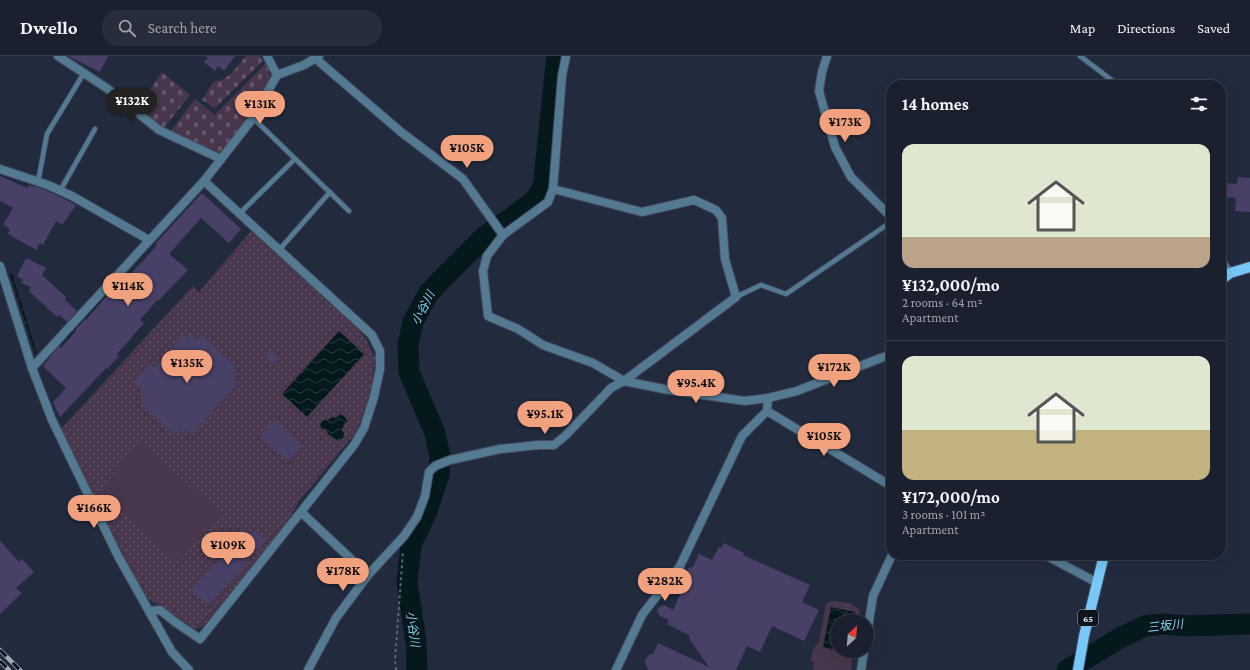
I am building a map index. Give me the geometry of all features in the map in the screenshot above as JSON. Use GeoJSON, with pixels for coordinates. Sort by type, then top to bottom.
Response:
{"type":"FeatureCollection","features":[{"type":"Feature","properties":{"kind":"main road"},"geometry":{"type":"LineString","coordinates":[[1226,276],[1230,273],[1250,267]]}},
{"type":"Feature","properties":{"kind":"main road","name":"65"},"geometry":{"type":"LineString","coordinates":[[1078,669],[1096,582],[1103,560]]}},
{"type":"Feature","properties":{"kind":"street"},"geometry":{"type":"LineString","coordinates":[[59,56],[108,89],[159,130],[221,159]]}},
{"type":"Feature","properties":{"kind":"street"},"geometry":{"type":"LineString","coordinates":[[267,56],[277,75]]}},
{"type":"Feature","properties":{"kind":"street"},"geometry":{"type":"LineString","coordinates":[[566,56],[562,76],[553,189],[548,202],[503,234],[487,256],[483,271],[488,316],[518,329],[543,344],[593,363],[624,381],[669,390],[745,401],[768,398],[797,391],[886,356]]}},
{"type":"Feature","properties":{"kind":"street"},"geometry":{"type":"LineString","coordinates":[[827,56],[822,72],[819,91],[836,147],[852,177],[886,212]]}},
{"type":"Feature","properties":{"kind":"street"},"geometry":{"type":"LineString","coordinates":[[32,368],[204,181],[253,118],[277,75],[318,58],[401,132],[462,179],[503,234]]}},
{"type":"Feature","properties":{"kind":"street"},"geometry":{"type":"LineString","coordinates":[[0,169],[60,191],[149,240]]}},
{"type":"Feature","properties":{"kind":"street"},"geometry":{"type":"LineString","coordinates":[[149,611],[160,610],[200,639],[354,445],[364,428],[374,397],[380,369],[380,351],[372,335],[204,181]]}},
{"type":"Feature","properties":{"kind":"street"},"geometry":{"type":"LineString","coordinates":[[308,670],[336,618],[368,575],[404,536],[417,517],[426,496],[429,472],[435,466],[450,460],[500,449],[554,445],[565,436],[612,388],[624,381],[736,297],[724,259],[722,218],[716,210],[694,200],[642,212],[553,189]]}},
{"type":"Feature","properties":{"kind":"street"},"geometry":{"type":"LineString","coordinates":[[0,266],[32,368],[52,420],[118,556],[172,652],[188,670]]}},
{"type":"Feature","properties":{"kind":"street"},"geometry":{"type":"LineString","coordinates":[[1226,267],[1230,273]]}},
{"type":"Feature","properties":{"kind":"street"},"geometry":{"type":"LineString","coordinates":[[616,670],[642,615],[680,566],[742,436],[767,411],[768,398]]}},
{"type":"Feature","properties":{"kind":"street"},"geometry":{"type":"LineString","coordinates":[[767,411],[886,483]]}},
{"type":"Feature","properties":{"kind":"street"},"geometry":{"type":"LineString","coordinates":[[301,512],[368,575]]}},
{"type":"Feature","properties":{"kind":"street"},"geometry":{"type":"LineString","coordinates":[[870,614],[873,596],[890,560]]}},
{"type":"Feature","properties":{"kind":"street"},"geometry":{"type":"LineString","coordinates":[[1054,560],[1096,582]]}},
{"type":"Feature","properties":{"kind":"street"},"geometry":{"type":"LineString","coordinates":[[861,670],[863,658]]}},
{"type":"Feature","properties":{"kind":"lane"},"geometry":{"type":"LineString","coordinates":[[1080,56],[1111,80]]}},
{"type":"Feature","properties":{"kind":"lane"},"geometry":{"type":"LineString","coordinates":[[38,182],[47,134],[84,73]]}},
{"type":"Feature","properties":{"kind":"lane"},"geometry":{"type":"LineString","coordinates":[[253,118],[350,211]]}},
{"type":"Feature","properties":{"kind":"lane"},"geometry":{"type":"LineString","coordinates":[[60,191],[95,129]]}},
{"type":"Feature","properties":{"kind":"lane"},"geometry":{"type":"LineString","coordinates":[[240,213],[295,159]]}},
{"type":"Feature","properties":{"kind":"lane"},"geometry":{"type":"LineString","coordinates":[[279,250],[330,192]]}},
{"type":"Feature","properties":{"kind":"lane"},"geometry":{"type":"LineString","coordinates":[[736,297],[761,285],[786,294],[886,225]]}},
{"type":"Feature","properties":{"kind":"path"},"geometry":{"type":"LineString","coordinates":[[396,670],[395,660],[404,536]]}},
{"type":"Feature","properties":{"kind":"green space"},"geometry":{"type":"Polygon","coordinates":[[[246,56],[260,56],[263,61],[215,108],[202,100],[213,82],[222,80],[231,74],[246,56]]]}},
{"type":"Feature","properties":{"kind":"green space"},"geometry":{"type":"Polygon","coordinates":[[[266,63],[271,78],[247,121],[219,153],[213,152],[170,132],[195,99],[215,115],[266,63]]]}},
{"type":"Feature","properties":{"kind":"green space"},"geometry":{"type":"Polygon","coordinates":[[[162,72],[190,95],[163,129],[128,102],[141,87],[148,92],[162,72]]]}},
{"type":"Feature","properties":{"kind":"green space"},"geometry":{"type":"Polygon","coordinates":[[[252,230],[353,323],[366,339],[375,358],[373,379],[369,398],[357,431],[299,501],[288,521],[208,621],[201,627],[192,628],[165,608],[146,598],[71,455],[61,429],[193,286],[199,292],[252,230]]]}},
{"type":"Feature","properties":{"kind":"green space"},"geometry":{"type":"Polygon","coordinates":[[[142,443],[221,514],[178,562],[99,491],[142,443]]]}},
{"type":"Feature","properties":{"kind":"green space"},"geometry":{"type":"Polygon","coordinates":[[[834,601],[849,603],[860,610],[859,614],[830,614],[830,658],[852,658],[851,670],[813,670],[814,662],[811,661],[812,651],[819,642],[826,603],[834,601]]]}},
{"type":"Feature","properties":{"kind":"water"},"geometry":{"type":"Polygon","coordinates":[[[128,268],[130,269],[65,341],[63,339],[128,268]]]}},
{"type":"Feature","properties":{"kind":"water"},"geometry":{"type":"Polygon","coordinates":[[[12,273],[37,354],[35,354],[10,274],[12,273]]]}},
{"type":"Feature","properties":{"kind":"water"},"geometry":{"type":"Polygon","coordinates":[[[339,331],[364,354],[307,417],[282,394],[339,331]]]}},
{"type":"Feature","properties":{"kind":"water"},"geometry":{"type":"Polygon","coordinates":[[[341,414],[346,418],[347,422],[344,424],[342,431],[344,433],[343,438],[338,441],[328,434],[326,430],[321,428],[320,424],[324,420],[328,420],[332,417],[336,418],[341,414]]]}},
{"type":"Feature","properties":{"kind":"water"},"geometry":{"type":"Polygon","coordinates":[[[831,607],[855,612],[855,614],[830,614],[830,648],[823,647],[831,607]]]}},
{"type":"Feature","properties":{"kind":"building"},"geometry":{"type":"Polygon","coordinates":[[[68,56],[108,56],[100,72],[68,56]]]}},
{"type":"Feature","properties":{"kind":"building"},"geometry":{"type":"Polygon","coordinates":[[[206,56],[235,56],[224,71],[218,66],[215,71],[204,62],[208,58],[206,56]]]}},
{"type":"Feature","properties":{"kind":"building"},"geometry":{"type":"Polygon","coordinates":[[[0,176],[27,188],[29,185],[46,190],[76,205],[62,225],[56,221],[43,245],[40,243],[36,250],[8,234],[10,229],[3,225],[13,208],[0,201],[0,176]]]}},
{"type":"Feature","properties":{"kind":"building"},"geometry":{"type":"Polygon","coordinates":[[[1238,177],[1250,178],[1250,212],[1235,211],[1236,198],[1226,197],[1226,183],[1237,184],[1238,177]]]}},
{"type":"Feature","properties":{"kind":"building"},"geometry":{"type":"Polygon","coordinates":[[[202,193],[241,229],[229,243],[201,218],[169,254],[188,270],[158,301],[157,300],[140,320],[144,323],[117,354],[119,356],[60,417],[53,402],[66,388],[43,366],[59,346],[61,348],[76,331],[75,330],[85,319],[86,320],[110,292],[112,294],[142,262],[157,245],[155,244],[202,193]]]}},
{"type":"Feature","properties":{"kind":"building"},"geometry":{"type":"Polygon","coordinates":[[[26,258],[46,268],[42,275],[66,297],[65,300],[77,311],[67,322],[59,315],[57,317],[29,291],[31,287],[21,283],[23,280],[17,276],[26,258]]]}},
{"type":"Feature","properties":{"kind":"building"},"geometry":{"type":"Polygon","coordinates":[[[191,334],[197,339],[202,335],[236,367],[233,371],[237,374],[233,379],[238,384],[192,434],[186,429],[183,433],[179,430],[174,435],[140,403],[145,398],[139,394],[143,390],[133,382],[150,363],[154,367],[183,335],[187,339],[191,334]]]}},
{"type":"Feature","properties":{"kind":"building"},"geometry":{"type":"Polygon","coordinates":[[[271,351],[279,359],[273,366],[265,358],[271,351]]]}},
{"type":"Feature","properties":{"kind":"building"},"geometry":{"type":"Polygon","coordinates":[[[274,420],[302,446],[288,461],[260,436],[274,420]]]}},
{"type":"Feature","properties":{"kind":"building"},"geometry":{"type":"Polygon","coordinates":[[[246,530],[251,534],[254,530],[266,541],[208,605],[191,590],[246,530]]]}},
{"type":"Feature","properties":{"kind":"building"},"geometry":{"type":"Polygon","coordinates":[[[0,541],[19,562],[22,559],[34,572],[16,588],[22,593],[0,614],[0,541]]]}},
{"type":"Feature","properties":{"kind":"building"},"geometry":{"type":"Polygon","coordinates":[[[724,543],[744,553],[743,555],[810,585],[802,602],[819,610],[804,641],[772,626],[760,652],[747,646],[736,670],[648,670],[645,662],[646,659],[649,655],[653,654],[658,643],[709,667],[690,640],[689,635],[667,624],[669,620],[660,616],[657,611],[659,607],[664,605],[673,610],[689,575],[688,568],[693,567],[699,554],[712,560],[719,547],[721,548],[724,543]]]}},
{"type":"Feature","properties":{"kind":"waterway","name":"小谷川"},"geometry":{"type":"LineString","coordinates":[[417,670],[416,642],[407,582],[411,545],[427,511],[439,475],[440,456],[435,433],[409,372],[408,345],[413,322],[428,294],[441,280],[485,236],[536,199],[543,187],[557,56]]}},
{"type":"Feature","properties":{"kind":"waterway","name":"三坂川"},"geometry":{"type":"LineString","coordinates":[[1067,670],[1120,638],[1145,626],[1164,624],[1186,626],[1250,624]]}},
{"type":"Feature","properties":{"kind":"railway"},"geometry":{"type":"LineString","coordinates":[[0,650],[20,670]]}},
{"type":"Feature","properties":{"kind":"railway"},"geometry":{"type":"LineString","coordinates":[[0,661],[9,670]]}}]}
